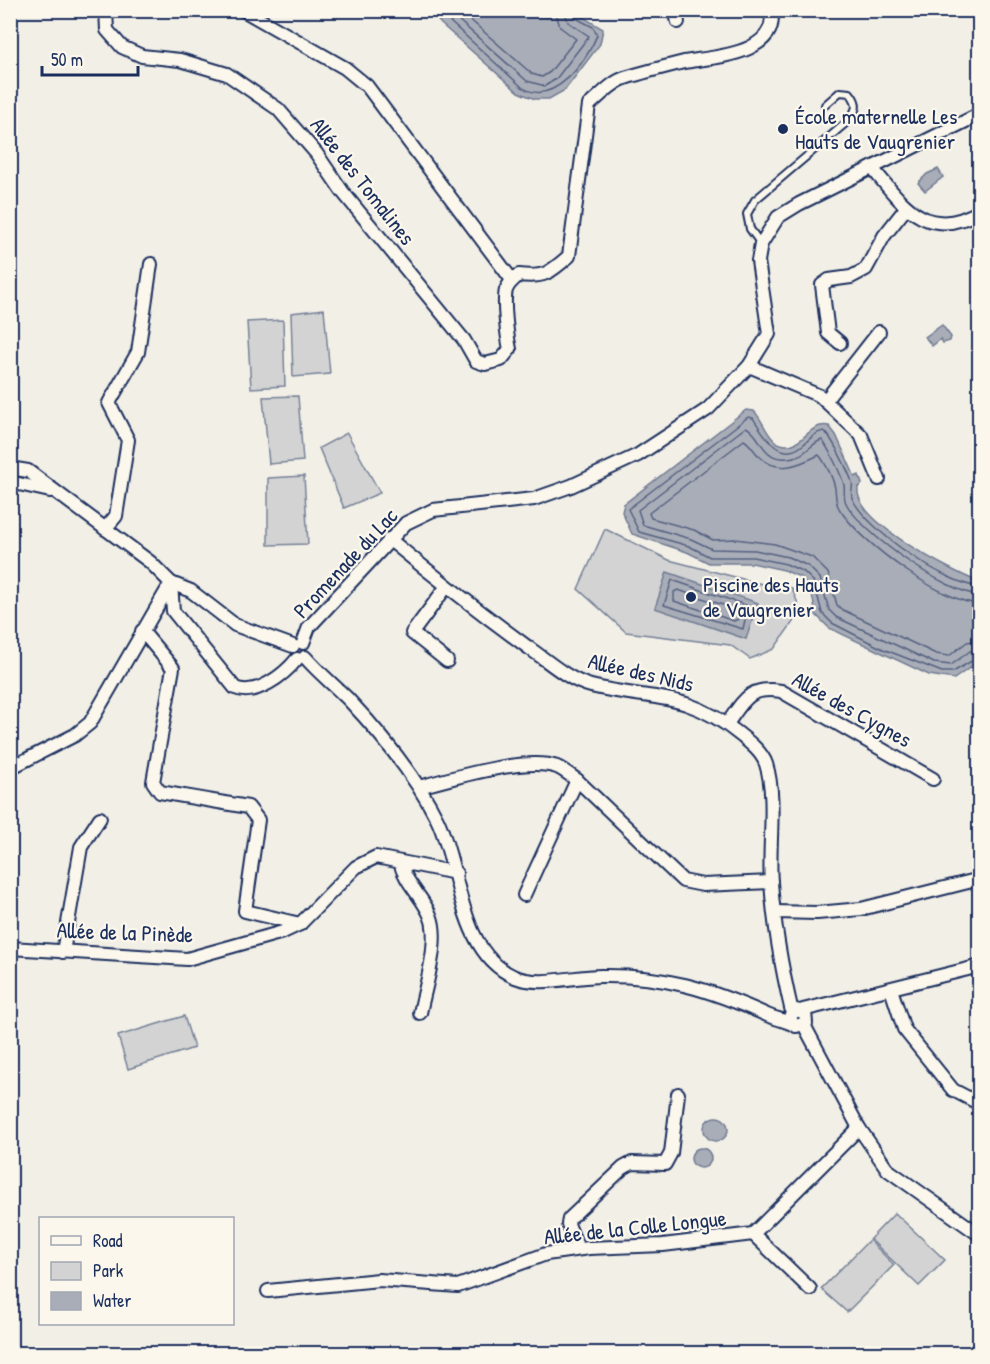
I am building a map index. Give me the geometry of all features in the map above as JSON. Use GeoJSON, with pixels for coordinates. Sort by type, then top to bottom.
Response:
{"type":"FeatureCollection","features":[{"type":"Feature","properties":{"kind":"street","name":"Allée des Tomalines"},"geometry":{"type":"LineString","coordinates":[[106,10],[108,30],[122,47],[142,56],[180,60],[227,74],[278,109],[316,153],[342,191],[464,340],[476,361],[485,363],[501,360],[510,349],[505,329],[506,291],[512,280]]}},
{"type":"Feature","properties":{"kind":"street"},"geometry":{"type":"LineString","coordinates":[[243,10],[345,68],[367,86],[512,280],[519,275],[539,277],[554,270],[568,256],[589,105],[622,79],[683,63],[738,54],[764,38],[773,21],[771,10]]}},
{"type":"Feature","properties":{"kind":"street"},"geometry":{"type":"LineString","coordinates":[[761,244],[778,217],[799,204],[980,114]]}},
{"type":"Feature","properties":{"kind":"street"},"geometry":{"type":"LineString","coordinates":[[872,168],[906,208],[926,220],[947,224],[980,211]]}},
{"type":"Feature","properties":{"kind":"street"},"geometry":{"type":"LineString","coordinates":[[840,343],[828,333],[822,285],[828,280],[850,276],[866,269],[884,236],[906,208]]}},
{"type":"Feature","properties":{"kind":"street","name":"Promenade du Lac"},"geometry":{"type":"LineString","coordinates":[[298,644],[309,627],[406,523],[433,510],[534,499],[571,486],[638,455],[708,409],[749,366],[769,334],[758,261],[761,244]]}},
{"type":"Feature","properties":{"kind":"street"},"geometry":{"type":"LineString","coordinates":[[105,529],[116,516],[128,440],[109,403],[138,352],[151,264]]}},
{"type":"Feature","properties":{"kind":"street"},"geometry":{"type":"LineString","coordinates":[[825,401],[879,332]]}},
{"type":"Feature","properties":{"kind":"street"},"geometry":{"type":"LineString","coordinates":[[749,366],[820,396],[861,435],[879,479]]}},
{"type":"Feature","properties":{"kind":"street"},"geometry":{"type":"LineString","coordinates":[[10,468],[28,471],[150,561],[171,583],[191,591],[235,625],[298,644],[308,650],[287,671],[257,689],[244,692],[235,688],[173,611],[171,583]]}},
{"type":"Feature","properties":{"kind":"street"},"geometry":{"type":"LineString","coordinates":[[10,482],[57,492]]}},
{"type":"Feature","properties":{"kind":"street","name":"Allée des Nids"},"geometry":{"type":"LineString","coordinates":[[389,540],[566,674],[589,685],[677,699],[700,708],[727,724],[754,746],[766,763],[771,809],[771,882],[778,944],[798,1018],[860,1128],[888,1170],[980,1235]]}},
{"type":"Feature","properties":{"kind":"street"},"geometry":{"type":"LineString","coordinates":[[10,768],[75,735],[90,723],[171,583]]}},
{"type":"Feature","properties":{"kind":"street"},"geometry":{"type":"LineString","coordinates":[[447,586],[411,633],[447,661]]}},
{"type":"Feature","properties":{"kind":"street"},"geometry":{"type":"LineString","coordinates":[[142,631],[173,668],[153,782],[160,792],[249,807],[258,820],[245,911],[300,924]]}},
{"type":"Feature","properties":{"kind":"street"},"geometry":{"type":"LineString","coordinates":[[301,658],[364,717],[419,787],[438,821],[456,873],[467,919],[479,947],[495,964],[516,977],[542,981],[599,976],[657,978],[720,994],[786,1023],[891,989],[980,966]]}},
{"type":"Feature","properties":{"kind":"street","name":"Allée des Cygnes"},"geometry":{"type":"LineString","coordinates":[[727,724],[746,697],[764,688],[781,691],[933,779]]}},
{"type":"Feature","properties":{"kind":"street"},"geometry":{"type":"LineString","coordinates":[[419,787],[520,765],[539,764],[558,768],[577,780],[683,881],[703,885],[771,882]]}},
{"type":"Feature","properties":{"kind":"street"},"geometry":{"type":"LineString","coordinates":[[524,895],[577,780]]}},
{"type":"Feature","properties":{"kind":"street"},"geometry":{"type":"LineString","coordinates":[[63,952],[81,847],[100,818]]}},
{"type":"Feature","properties":{"kind":"street","name":"Allée de la Pinède"},"geometry":{"type":"LineString","coordinates":[[10,948],[187,959],[283,932],[300,924],[356,867],[376,857],[456,873]]}},
{"type":"Feature","properties":{"kind":"street"},"geometry":{"type":"LineString","coordinates":[[400,862],[403,873],[430,915],[435,931],[420,1013]]}},
{"type":"Feature","properties":{"kind":"street"},"geometry":{"type":"LineString","coordinates":[[775,912],[817,913],[861,909],[980,879]]}},
{"type":"Feature","properties":{"kind":"street"},"geometry":{"type":"LineString","coordinates":[[891,989],[904,1029],[953,1090],[980,1104]]}},
{"type":"Feature","properties":{"kind":"street"},"geometry":{"type":"LineString","coordinates":[[578,1249],[568,1224],[569,1219],[623,1168],[632,1163],[665,1164],[671,1153],[678,1094]]}},
{"type":"Feature","properties":{"kind":"street","name":"Allée de la Colle Longue"},"geometry":{"type":"LineString","coordinates":[[268,1291],[379,1280],[458,1286],[546,1254],[578,1249],[663,1245],[753,1234],[860,1128]]}},
{"type":"Feature","properties":{"kind":"street"},"geometry":{"type":"LineString","coordinates":[[753,1234],[810,1288]]}},
{"type":"Feature","properties":{"kind":"lane"},"geometry":{"type":"LineString","coordinates":[[761,244],[750,230],[747,214],[755,200],[847,122],[856,110],[856,100],[850,93],[840,92],[825,105]]}},
{"type":"Feature","properties":{"kind":"green space"},"geometry":{"type":"Polygon","coordinates":[[[324,309],[330,374],[293,377],[291,313],[324,309]]]}},
{"type":"Feature","properties":{"kind":"green space"},"geometry":{"type":"Polygon","coordinates":[[[283,320],[285,386],[251,388],[247,322],[283,320]]]}},
{"type":"Feature","properties":{"kind":"green space"},"geometry":{"type":"Polygon","coordinates":[[[298,396],[303,461],[269,464],[263,397],[298,396]]]}},
{"type":"Feature","properties":{"kind":"green space"},"geometry":{"type":"Polygon","coordinates":[[[347,433],[380,493],[344,508],[319,448],[347,433]]]}},
{"type":"Feature","properties":{"kind":"green space"},"geometry":{"type":"Polygon","coordinates":[[[304,476],[308,544],[268,545],[268,478],[304,476]]]}},
{"type":"Feature","properties":{"kind":"green space","name":"Piscine des Hauts de Vaugrenier"},"geometry":{"type":"Polygon","coordinates":[[[605,529],[669,560],[770,586],[792,588],[798,604],[793,622],[774,649],[750,659],[730,645],[626,632],[578,589],[605,529]]]}},
{"type":"Feature","properties":{"kind":"green space"},"geometry":{"type":"Polygon","coordinates":[[[184,1016],[194,1048],[128,1069],[118,1036],[184,1016]]]}},
{"type":"Feature","properties":{"kind":"green space"},"geometry":{"type":"Polygon","coordinates":[[[895,1213],[945,1260],[919,1286],[870,1239],[895,1213]]]}},
{"type":"Feature","properties":{"kind":"green space"},"geometry":{"type":"Polygon","coordinates":[[[869,1240],[894,1265],[847,1312],[821,1289],[869,1240]]]}},
{"type":"Feature","properties":{"kind":"water"},"geometry":{"type":"Polygon","coordinates":[[[430,11],[573,11],[603,29],[600,44],[565,90],[549,99],[535,99],[518,92],[441,24],[430,11]]]}},
{"type":"Feature","properties":{"kind":"water"},"geometry":{"type":"Polygon","coordinates":[[[938,169],[943,177],[925,191],[918,183],[927,174],[938,169]]]}},
{"type":"Feature","properties":{"kind":"water"},"geometry":{"type":"Polygon","coordinates":[[[942,325],[951,337],[950,341],[943,343],[941,339],[932,346],[925,337],[942,325]]]}},
{"type":"Feature","properties":{"kind":"water"},"geometry":{"type":"Polygon","coordinates":[[[746,410],[754,411],[771,437],[780,444],[798,442],[816,427],[829,426],[836,435],[855,477],[859,475],[862,484],[858,488],[861,501],[871,515],[907,544],[948,568],[979,582],[979,661],[954,679],[929,675],[829,628],[816,615],[812,595],[802,578],[784,570],[752,563],[709,563],[687,552],[632,534],[622,512],[624,504],[746,410]]]}},
{"type":"Feature","properties":{"kind":"water"},"geometry":{"type":"Polygon","coordinates":[[[667,572],[758,603],[746,639],[655,608],[667,572]]]}},
{"type":"Feature","properties":{"kind":"water"},"geometry":{"type":"Polygon","coordinates":[[[716,1117],[725,1120],[728,1129],[725,1138],[716,1141],[707,1138],[704,1129],[707,1120],[716,1117]]]}},
{"type":"Feature","properties":{"kind":"water"},"geometry":{"type":"Polygon","coordinates":[[[701,1148],[708,1151],[711,1158],[708,1165],[701,1168],[694,1165],[691,1158],[694,1151],[701,1148]]]}},
{"type":"Feature","properties":{"kind":"place","name":"École maternelle Les Hauts de Vaugrenier"},"geometry":{"type":"Point","coordinates":[783,129]}},
{"type":"Feature","properties":{"kind":"place","name":"Piscine des Hauts de Vaugrenier"},"geometry":{"type":"Point","coordinates":[691,597]}}]}
